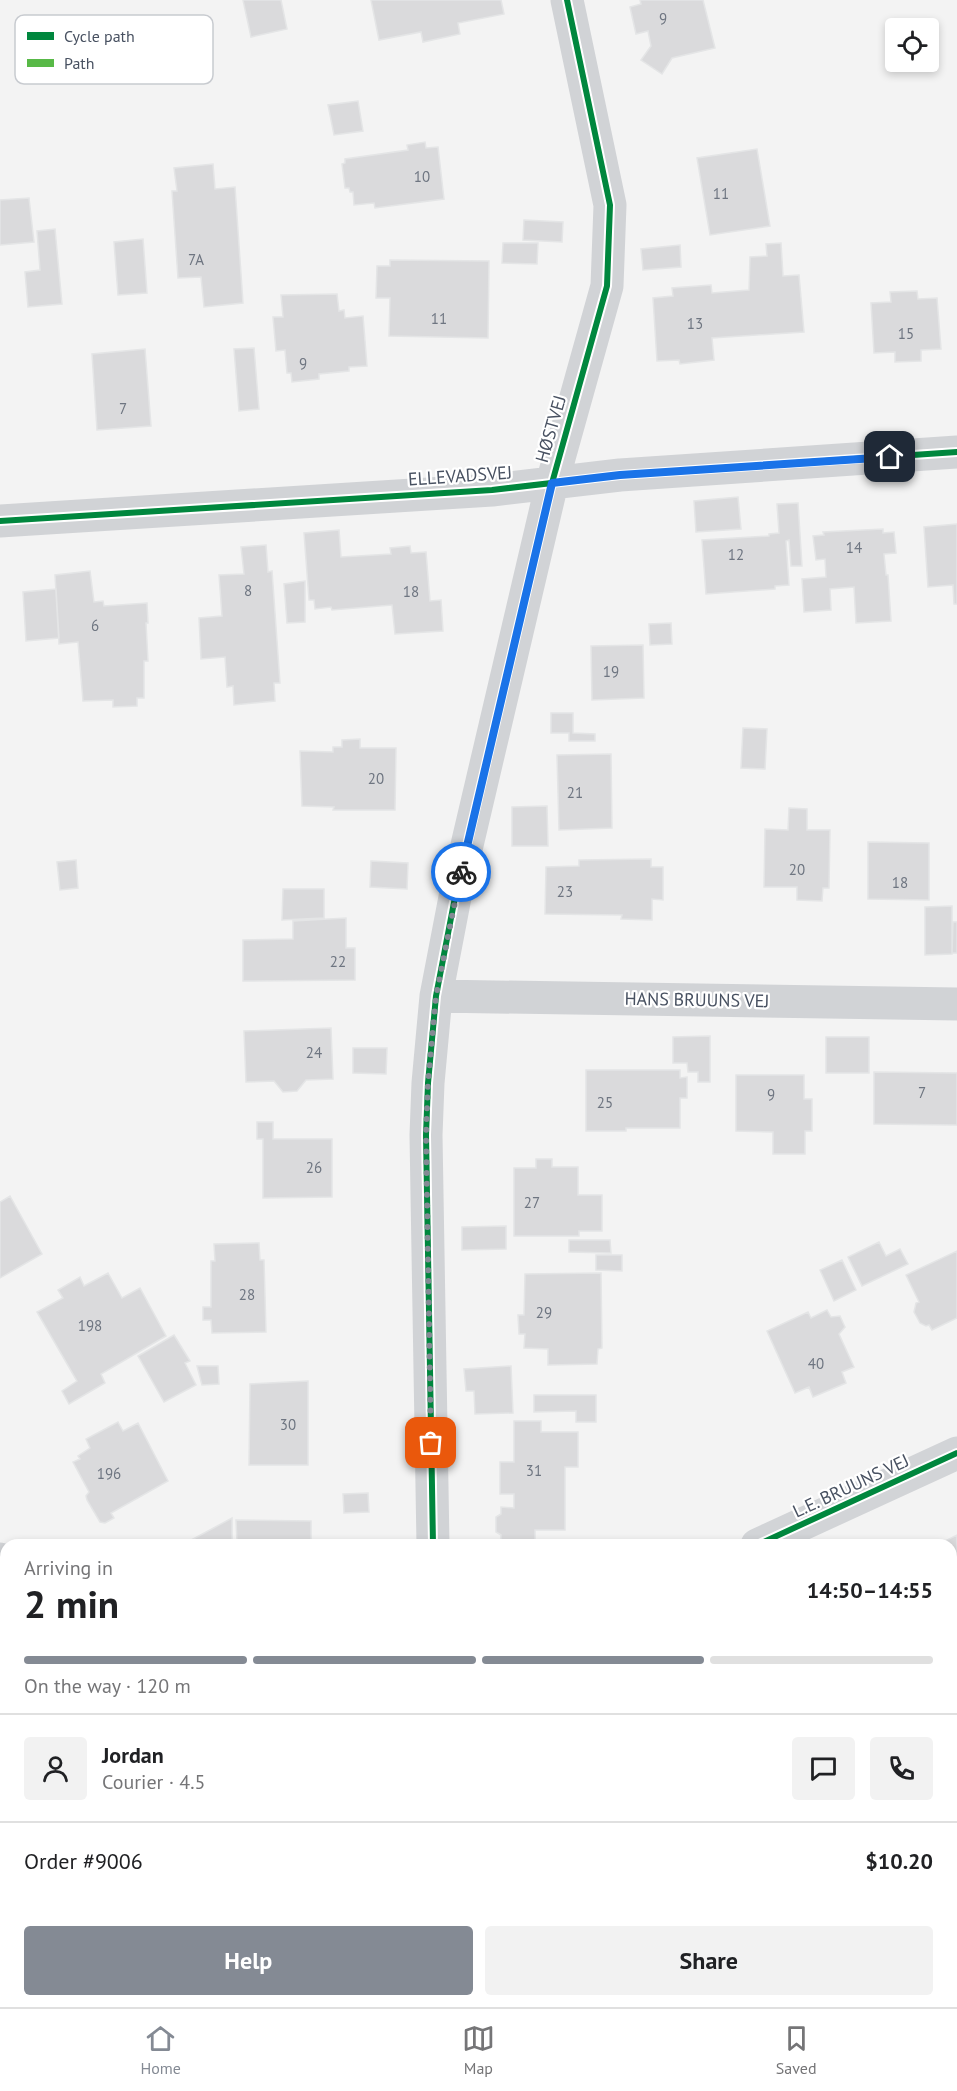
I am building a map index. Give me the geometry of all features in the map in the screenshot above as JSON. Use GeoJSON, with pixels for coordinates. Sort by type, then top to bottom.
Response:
{"type":"FeatureCollection","features":[{"type":"Feature","properties":{"kind":"street","name":"HØSTVEJ"},"geometry":{"type":"LineString","coordinates":[[433,1539],[426,1135],[436,996],[456,892],[552,483],[607,285],[610,205],[567,0]]}},
{"type":"Feature","properties":{"kind":"street","name":"ELLEVADSVEJ"},"geometry":{"type":"LineString","coordinates":[[0,521],[492,490],[620,475],[957,452]]}},
{"type":"Feature","properties":{"kind":"street","name":"HANS BRUUNS VEJ"},"geometry":{"type":"LineString","coordinates":[[436,996],[957,1004]]}},
{"type":"Feature","properties":{"kind":"street","name":"L.E. BRUUNS VEJ"},"geometry":{"type":"LineString","coordinates":[[770,1539],[957,1453]]}},
{"type":"Feature","properties":{"kind":"building"},"geometry":{"type":"Polygon","coordinates":[[[243,0],[281,0],[287,29],[251,37],[243,0]]]}},
{"type":"Feature","properties":{"kind":"building"},"geometry":{"type":"Polygon","coordinates":[[[371,0],[501,0],[504,14],[458,23],[460,34],[423,42],[421,32],[379,40],[371,0]]]}},
{"type":"Feature","properties":{"kind":"building"},"geometry":{"type":"Polygon","coordinates":[[[640,0],[703,0],[715,48],[672,58],[662,74],[641,60],[651,46],[648,31],[636,34],[630,7],[641,4],[640,0]]]}},
{"type":"Feature","properties":{"kind":"building"},"geometry":{"type":"Polygon","coordinates":[[[358,101],[363,131],[334,135],[328,105],[358,101]]]}},
{"type":"Feature","properties":{"kind":"building"},"geometry":{"type":"Polygon","coordinates":[[[425,142],[426,148],[438,147],[444,199],[375,208],[374,203],[354,205],[353,192],[345,188],[342,164],[345,163],[345,159],[408,150],[407,145],[425,142]]]}},
{"type":"Feature","properties":{"kind":"building"},"geometry":{"type":"Polygon","coordinates":[[[757,149],[770,226],[710,235],[697,158],[757,149]]]}},
{"type":"Feature","properties":{"kind":"building"},"geometry":{"type":"Polygon","coordinates":[[[213,164],[215,189],[235,187],[243,303],[204,307],[201,277],[178,278],[172,191],[177,191],[174,168],[213,164]]]}},
{"type":"Feature","properties":{"kind":"building"},"geometry":{"type":"Polygon","coordinates":[[[29,198],[34,242],[0,245],[0,200],[29,198]]]}},
{"type":"Feature","properties":{"kind":"building"},"geometry":{"type":"Polygon","coordinates":[[[524,220],[563,222],[562,242],[523,240],[524,220]]]}},
{"type":"Feature","properties":{"kind":"building"},"geometry":{"type":"Polygon","coordinates":[[[55,229],[62,304],[28,307],[25,272],[40,270],[37,231],[55,229]]]}},
{"type":"Feature","properties":{"kind":"building"},"geometry":{"type":"Polygon","coordinates":[[[143,239],[147,293],[118,295],[114,242],[143,239]]]}},
{"type":"Feature","properties":{"kind":"building"},"geometry":{"type":"Polygon","coordinates":[[[503,243],[538,243],[537,264],[502,263],[503,243]]]}},
{"type":"Feature","properties":{"kind":"building"},"geometry":{"type":"Polygon","coordinates":[[[781,243],[783,276],[799,275],[804,332],[712,338],[714,360],[680,364],[679,360],[657,361],[653,298],[673,296],[672,288],[711,285],[712,293],[749,290],[750,257],[767,256],[766,244],[781,243]]]}},
{"type":"Feature","properties":{"kind":"building"},"geometry":{"type":"Polygon","coordinates":[[[680,245],[681,267],[643,270],[641,249],[680,245]]]}},
{"type":"Feature","properties":{"kind":"building"},"geometry":{"type":"Polygon","coordinates":[[[390,260],[489,261],[488,338],[389,336],[390,298],[376,298],[377,266],[390,266],[390,260]]]}},
{"type":"Feature","properties":{"kind":"building"},"geometry":{"type":"Polygon","coordinates":[[[917,291],[918,299],[937,298],[941,349],[921,350],[921,361],[895,362],[895,352],[874,353],[871,303],[891,302],[890,292],[917,291]]]}},
{"type":"Feature","properties":{"kind":"building"},"geometry":{"type":"Polygon","coordinates":[[[337,294],[339,311],[344,310],[345,318],[363,316],[367,366],[349,367],[349,371],[319,374],[319,379],[292,382],[291,373],[287,373],[285,350],[276,351],[273,317],[283,317],[281,295],[337,294]]]}},
{"type":"Feature","properties":{"kind":"building"},"geometry":{"type":"Polygon","coordinates":[[[254,348],[259,409],[239,411],[234,349],[254,348]]]}},
{"type":"Feature","properties":{"kind":"building"},"geometry":{"type":"Polygon","coordinates":[[[145,349],[151,426],[97,430],[92,354],[145,349]]]}},
{"type":"Feature","properties":{"kind":"building"},"geometry":{"type":"Polygon","coordinates":[[[738,497],[741,529],[696,532],[694,501],[738,497]]]}},
{"type":"Feature","properties":{"kind":"building"},"geometry":{"type":"Polygon","coordinates":[[[798,503],[802,566],[791,566],[789,540],[786,541],[789,585],[775,586],[775,589],[706,594],[702,540],[769,536],[769,534],[779,533],[777,504],[798,503]]]}},
{"type":"Feature","properties":{"kind":"building"},"geometry":{"type":"Polygon","coordinates":[[[957,524],[957,604],[954,604],[953,585],[928,587],[924,527],[957,524]]]}},
{"type":"Feature","properties":{"kind":"building"},"geometry":{"type":"Polygon","coordinates":[[[883,529],[883,533],[894,532],[896,553],[884,554],[891,621],[856,623],[854,587],[830,589],[831,610],[804,612],[802,579],[826,577],[825,559],[816,560],[813,536],[824,535],[823,532],[883,529]]]}},
{"type":"Feature","properties":{"kind":"building"},"geometry":{"type":"Polygon","coordinates":[[[339,530],[341,557],[391,554],[390,548],[410,546],[411,553],[426,552],[430,601],[441,600],[443,631],[395,634],[392,605],[332,610],[331,607],[315,609],[314,600],[309,600],[304,533],[339,530]]]}},
{"type":"Feature","properties":{"kind":"building"},"geometry":{"type":"Polygon","coordinates":[[[266,545],[268,572],[272,571],[280,683],[274,683],[275,701],[234,705],[233,686],[227,687],[225,657],[201,659],[199,618],[222,616],[219,575],[244,574],[241,547],[266,545]]]}},
{"type":"Feature","properties":{"kind":"building"},"geometry":{"type":"Polygon","coordinates":[[[90,571],[94,602],[103,601],[104,606],[147,603],[148,661],[144,661],[144,698],[137,698],[137,706],[113,707],[113,700],[83,701],[78,642],[59,644],[55,575],[90,571]]]}},
{"type":"Feature","properties":{"kind":"building"},"geometry":{"type":"Polygon","coordinates":[[[305,581],[305,622],[287,623],[284,584],[305,581]]]}},
{"type":"Feature","properties":{"kind":"building"},"geometry":{"type":"Polygon","coordinates":[[[56,589],[59,638],[26,641],[23,592],[56,589]]]}},
{"type":"Feature","properties":{"kind":"building"},"geometry":{"type":"Polygon","coordinates":[[[671,623],[672,644],[650,645],[649,624],[671,623]]]}},
{"type":"Feature","properties":{"kind":"building"},"geometry":{"type":"Polygon","coordinates":[[[643,645],[644,698],[592,700],[591,646],[643,645]]]}},
{"type":"Feature","properties":{"kind":"building"},"geometry":{"type":"Polygon","coordinates":[[[551,713],[573,713],[573,733],[595,734],[595,741],[569,741],[569,733],[551,733],[551,713]]]}},
{"type":"Feature","properties":{"kind":"building"},"geometry":{"type":"Polygon","coordinates":[[[743,728],[767,729],[765,769],[741,768],[743,728]]]}},
{"type":"Feature","properties":{"kind":"building"},"geometry":{"type":"Polygon","coordinates":[[[360,739],[360,748],[396,748],[395,810],[333,810],[334,807],[302,806],[300,751],[333,752],[333,747],[342,747],[342,740],[360,739]]]}},
{"type":"Feature","properties":{"kind":"building"},"geometry":{"type":"Polygon","coordinates":[[[611,754],[612,828],[559,830],[557,755],[611,754]]]}},
{"type":"Feature","properties":{"kind":"building"},"geometry":{"type":"Polygon","coordinates":[[[547,806],[548,846],[512,846],[512,807],[547,806]]]}},
{"type":"Feature","properties":{"kind":"building"},"geometry":{"type":"Polygon","coordinates":[[[789,808],[807,809],[807,830],[830,830],[829,888],[823,888],[822,901],[797,900],[797,887],[764,887],[765,829],[788,830],[789,808]]]}},
{"type":"Feature","properties":{"kind":"building"},"geometry":{"type":"Polygon","coordinates":[[[868,842],[929,843],[929,900],[868,899],[868,842]]]}},
{"type":"Feature","properties":{"kind":"building"},"geometry":{"type":"Polygon","coordinates":[[[651,859],[651,867],[663,867],[663,900],[652,899],[652,920],[621,919],[622,915],[545,914],[546,867],[579,866],[579,860],[651,859]]]}},
{"type":"Feature","properties":{"kind":"building"},"geometry":{"type":"Polygon","coordinates":[[[76,860],[78,888],[60,890],[57,862],[76,860]]]}},
{"type":"Feature","properties":{"kind":"building"},"geometry":{"type":"Polygon","coordinates":[[[371,861],[408,863],[407,889],[370,887],[371,861]]]}},
{"type":"Feature","properties":{"kind":"building"},"geometry":{"type":"Polygon","coordinates":[[[283,889],[324,889],[324,918],[282,920],[283,889]]]}},
{"type":"Feature","properties":{"kind":"building"},"geometry":{"type":"Polygon","coordinates":[[[952,906],[952,954],[925,955],[925,907],[952,906]]]}},
{"type":"Feature","properties":{"kind":"building"},"geometry":{"type":"Polygon","coordinates":[[[346,918],[346,948],[355,948],[355,980],[243,981],[243,940],[293,939],[293,921],[346,918]]]}},
{"type":"Feature","properties":{"kind":"building"},"geometry":{"type":"Polygon","coordinates":[[[953,922],[957,922],[957,953],[952,953],[953,922]]]}},
{"type":"Feature","properties":{"kind":"building"},"geometry":{"type":"Polygon","coordinates":[[[331,1028],[333,1079],[306,1080],[297,1091],[283,1092],[274,1081],[246,1082],[244,1031],[331,1028]]]}},
{"type":"Feature","properties":{"kind":"building"},"geometry":{"type":"Polygon","coordinates":[[[710,1036],[710,1082],[698,1082],[698,1072],[688,1072],[687,1063],[673,1063],[673,1037],[710,1036]]]}},
{"type":"Feature","properties":{"kind":"building"},"geometry":{"type":"Polygon","coordinates":[[[826,1037],[869,1037],[869,1073],[826,1073],[826,1037]]]}},
{"type":"Feature","properties":{"kind":"building"},"geometry":{"type":"Polygon","coordinates":[[[353,1048],[387,1048],[386,1074],[353,1073],[353,1048]]]}},
{"type":"Feature","properties":{"kind":"building"},"geometry":{"type":"Polygon","coordinates":[[[586,1070],[680,1070],[680,1078],[687,1077],[687,1098],[680,1098],[680,1128],[586,1131],[586,1070]]]}},
{"type":"Feature","properties":{"kind":"building"},"geometry":{"type":"Polygon","coordinates":[[[874,1072],[957,1073],[957,1125],[874,1124],[874,1072]]]}},
{"type":"Feature","properties":{"kind":"building"},"geometry":{"type":"Polygon","coordinates":[[[736,1075],[804,1075],[804,1099],[812,1099],[812,1131],[805,1131],[805,1154],[773,1154],[773,1132],[736,1131],[736,1075]]]}},
{"type":"Feature","properties":{"kind":"building"},"geometry":{"type":"Polygon","coordinates":[[[257,1122],[273,1122],[273,1139],[332,1139],[332,1197],[263,1198],[263,1139],[257,1139],[257,1122]]]}},
{"type":"Feature","properties":{"kind":"building"},"geometry":{"type":"Polygon","coordinates":[[[536,1159],[552,1159],[552,1167],[578,1167],[578,1195],[602,1195],[602,1231],[579,1231],[579,1236],[514,1236],[514,1168],[536,1168],[536,1159]]]}},
{"type":"Feature","properties":{"kind":"building"},"geometry":{"type":"Polygon","coordinates":[[[10,1196],[42,1254],[0,1278],[0,1202],[10,1196]]]}},
{"type":"Feature","properties":{"kind":"building"},"geometry":{"type":"Polygon","coordinates":[[[506,1226],[506,1249],[462,1250],[462,1227],[506,1226]]]}},
{"type":"Feature","properties":{"kind":"building"},"geometry":{"type":"Polygon","coordinates":[[[569,1240],[610,1240],[611,1253],[569,1252],[569,1240]]]}},
{"type":"Feature","properties":{"kind":"building"},"geometry":{"type":"Polygon","coordinates":[[[879,1242],[886,1256],[900,1249],[908,1264],[862,1286],[848,1257],[879,1242]]]}},
{"type":"Feature","properties":{"kind":"building"},"geometry":{"type":"Polygon","coordinates":[[[259,1243],[260,1260],[264,1260],[266,1332],[212,1333],[211,1320],[203,1320],[203,1307],[211,1307],[211,1261],[215,1261],[214,1244],[259,1243]]]}},
{"type":"Feature","properties":{"kind":"building"},"geometry":{"type":"Polygon","coordinates":[[[957,1251],[957,1318],[932,1330],[929,1325],[920,1323],[914,1312],[916,1303],[919,1302],[906,1275],[957,1251]]]}},
{"type":"Feature","properties":{"kind":"building"},"geometry":{"type":"Polygon","coordinates":[[[596,1255],[622,1255],[622,1271],[596,1270],[596,1255]]]}},
{"type":"Feature","properties":{"kind":"building"},"geometry":{"type":"Polygon","coordinates":[[[842,1260],[856,1290],[834,1301],[820,1270],[842,1260]]]}},
{"type":"Feature","properties":{"kind":"building"},"geometry":{"type":"Polygon","coordinates":[[[108,1273],[122,1298],[140,1288],[166,1336],[101,1374],[105,1383],[69,1404],[62,1391],[77,1381],[37,1312],[63,1298],[58,1290],[80,1277],[84,1286],[108,1273]]]}},
{"type":"Feature","properties":{"kind":"building"},"geometry":{"type":"Polygon","coordinates":[[[601,1273],[602,1348],[598,1349],[597,1364],[548,1365],[548,1349],[524,1348],[525,1334],[519,1334],[518,1315],[524,1315],[525,1274],[601,1273]]]}},
{"type":"Feature","properties":{"kind":"building"},"geometry":{"type":"Polygon","coordinates":[[[827,1310],[831,1317],[840,1316],[845,1327],[839,1334],[854,1367],[842,1372],[846,1383],[813,1397],[809,1387],[795,1393],[767,1331],[808,1312],[811,1318],[827,1310]]]}},
{"type":"Feature","properties":{"kind":"building"},"geometry":{"type":"Polygon","coordinates":[[[174,1335],[190,1361],[185,1363],[196,1385],[164,1402],[138,1356],[174,1335]]]}},
{"type":"Feature","properties":{"kind":"building"},"geometry":{"type":"Polygon","coordinates":[[[197,1366],[218,1366],[219,1384],[202,1385],[197,1366]]]}},
{"type":"Feature","properties":{"kind":"building"},"geometry":{"type":"Polygon","coordinates":[[[511,1366],[513,1413],[475,1414],[474,1391],[466,1391],[464,1369],[511,1366]]]}},
{"type":"Feature","properties":{"kind":"building"},"geometry":{"type":"Polygon","coordinates":[[[308,1381],[308,1465],[249,1465],[250,1384],[308,1381]]]}},
{"type":"Feature","properties":{"kind":"building"},"geometry":{"type":"Polygon","coordinates":[[[534,1395],[596,1395],[596,1422],[576,1422],[576,1411],[534,1412],[534,1395]]]}},
{"type":"Feature","properties":{"kind":"building"},"geometry":{"type":"Polygon","coordinates":[[[514,1421],[541,1421],[541,1432],[578,1432],[578,1467],[565,1467],[565,1530],[535,1530],[535,1539],[501,1539],[501,1535],[496,1532],[496,1517],[501,1514],[501,1507],[514,1508],[514,1494],[500,1494],[500,1462],[514,1462],[514,1421]]]}},
{"type":"Feature","properties":{"kind":"building"},"geometry":{"type":"Polygon","coordinates":[[[118,1422],[123,1431],[138,1423],[168,1481],[111,1513],[114,1518],[105,1523],[100,1522],[87,1500],[86,1496],[89,1492],[73,1462],[80,1459],[78,1456],[90,1448],[86,1439],[118,1422]]]}},
{"type":"Feature","properties":{"kind":"building"},"geometry":{"type":"Polygon","coordinates":[[[368,1493],[369,1512],[344,1513],[343,1494],[368,1493]]]}},
{"type":"Feature","properties":{"kind":"building"},"geometry":{"type":"Polygon","coordinates":[[[232,1518],[232,1539],[193,1539],[232,1518]]]}},
{"type":"Feature","properties":{"kind":"building"},"geometry":{"type":"Polygon","coordinates":[[[236,1520],[311,1521],[311,1539],[237,1539],[236,1520]]]}},
{"type":"Feature","properties":{"kind":"cycle path"},"geometry":{"type":"LineString","coordinates":[[433,1539],[426,1135],[436,996],[456,892],[552,483],[607,286],[610,205],[567,0]]}},
{"type":"Feature","properties":{"kind":"cycle path"},"geometry":{"type":"LineString","coordinates":[[0,521],[492,490],[620,475],[957,452]]}},
{"type":"Feature","properties":{"kind":"cycle path"},"geometry":{"type":"LineString","coordinates":[[770,1539],[957,1453]]}},
{"type":"Feature","properties":{"kind":"way so far"},"geometry":{"type":"LineString","coordinates":[[431,1443],[426,1135],[428,1083],[436,996],[461,872]]}},
{"type":"Feature","properties":{"kind":"route"},"geometry":{"type":"LineString","coordinates":[[461,872],[552,483],[620,475],[890,457]]}}]}
